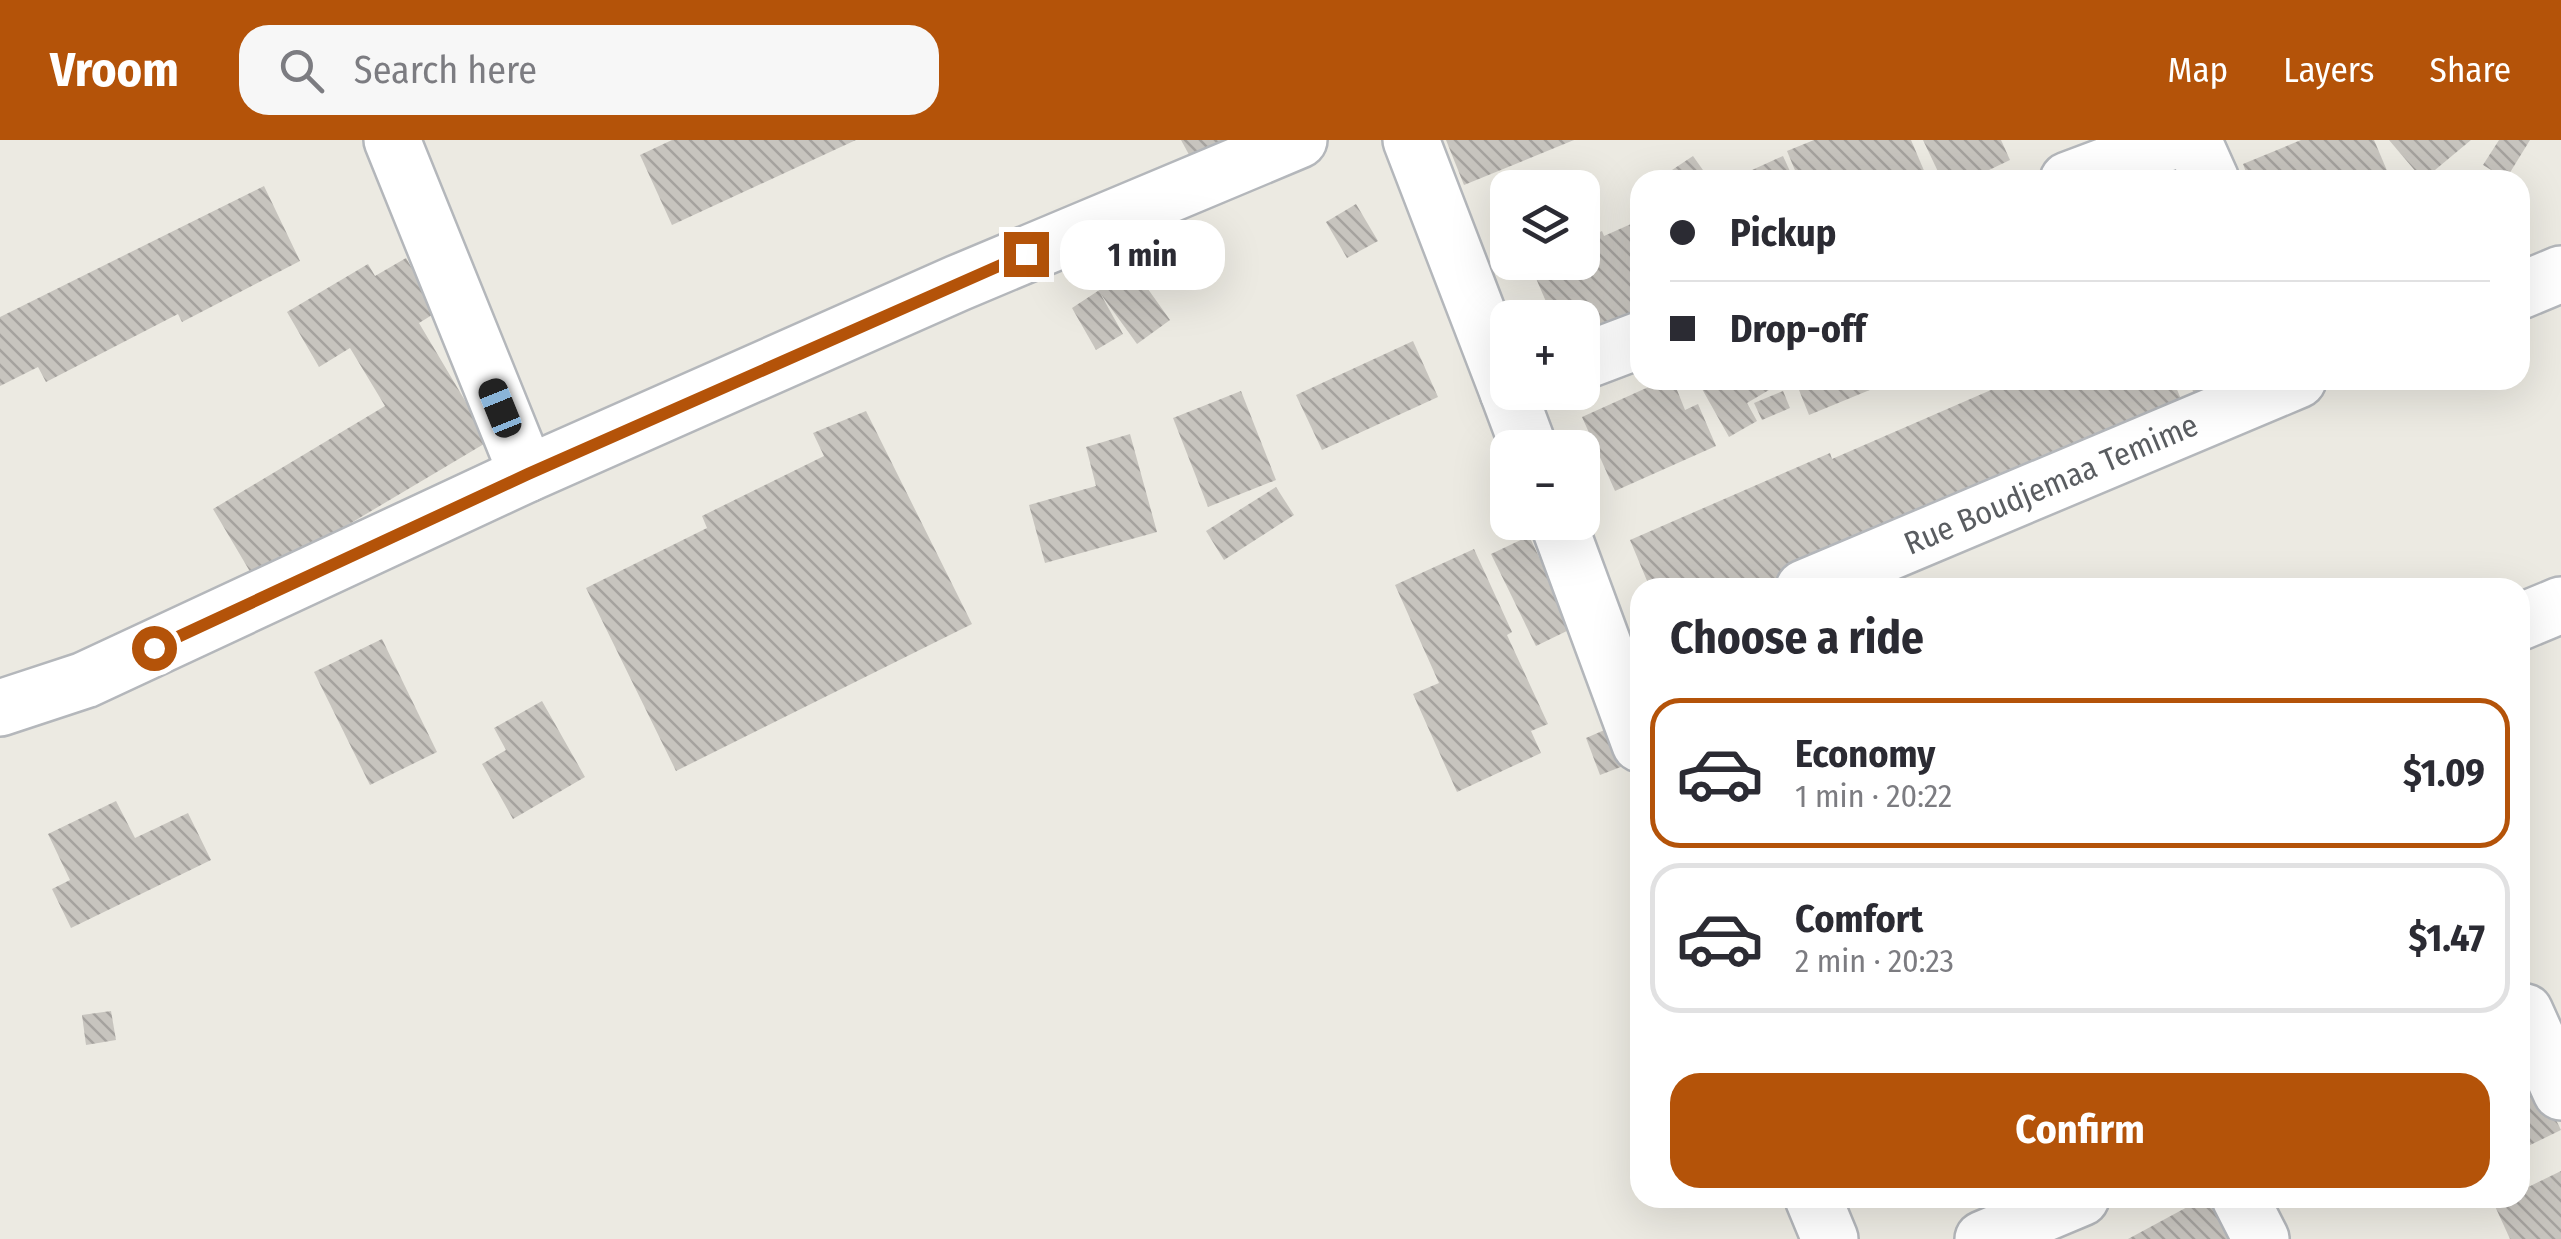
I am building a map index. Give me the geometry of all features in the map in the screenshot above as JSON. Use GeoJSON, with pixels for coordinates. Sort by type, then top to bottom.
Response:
{"type":"FeatureCollection","features":[{"type":"Feature","properties":{"kind":"street"},"geometry":{"type":"LineString","coordinates":[[392,140],[528,474]]}},
{"type":"Feature","properties":{"kind":"street"},"geometry":{"type":"LineString","coordinates":[[0,708],[86,680],[528,474],[958,283],[1299,140]]}},
{"type":"Feature","properties":{"kind":"street"},"geometry":{"type":"LineString","coordinates":[[1411,140],[1490,347]]}},
{"type":"Feature","properties":{"kind":"street"},"geometry":{"type":"LineString","coordinates":[[2095,170],[2175,140]]}},
{"type":"Feature","properties":{"kind":"street"},"geometry":{"type":"LineString","coordinates":[[2193,140],[2207,170]]}},
{"type":"Feature","properties":{"kind":"street"},"geometry":{"type":"LineString","coordinates":[[2530,287],[2561,274]]}},
{"type":"Feature","properties":{"kind":"street"},"geometry":{"type":"LineString","coordinates":[[1600,355],[1630,344]]}},
{"type":"Feature","properties":{"kind":"street","name":"Rue Boudjemaa Temime"},"geometry":{"type":"LineString","coordinates":[[1828,578],[2274,390]]}},
{"type":"Feature","properties":{"kind":"street"},"geometry":{"type":"LineString","coordinates":[[1567,540],[1627,662]]}},
{"type":"Feature","properties":{"kind":"street"},"geometry":{"type":"LineString","coordinates":[[2530,618],[2561,605]]}},
{"type":"Feature","properties":{"kind":"street"},"geometry":{"type":"LineString","coordinates":[[2530,1021],[2561,1092]]}},
{"type":"Feature","properties":{"kind":"street"},"geometry":{"type":"LineString","coordinates":[[1817,1208],[1830,1239]]}},
{"type":"Feature","properties":{"kind":"street"},"geometry":{"type":"LineString","coordinates":[[1983,1239],[2057,1208]]}},
{"type":"Feature","properties":{"kind":"street"},"geometry":{"type":"LineString","coordinates":[[2245,1208],[2261,1239]]}},
{"type":"Feature","properties":{"kind":"building"},"geometry":{"type":"Polygon","coordinates":[[[672,140],[856,140],[672,225],[640,155],[672,140]]]}},
{"type":"Feature","properties":{"kind":"building"},"geometry":{"type":"Polygon","coordinates":[[[1181,140],[1233,140],[1193,162],[1181,140]]]}},
{"type":"Feature","properties":{"kind":"building"},"geometry":{"type":"Polygon","coordinates":[[[1446,140],[1574,140],[1501,170],[1490,170],[1490,174],[1464,185],[1446,140]]]}},
{"type":"Feature","properties":{"kind":"building"},"geometry":{"type":"Polygon","coordinates":[[[1814,140],[1911,140],[1924,170],[1795,170],[1787,151],[1814,140]]]}},
{"type":"Feature","properties":{"kind":"building"},"geometry":{"type":"Polygon","coordinates":[[[1923,140],[2001,140],[2010,160],[1989,170],[1937,170],[1923,140]]]}},
{"type":"Feature","properties":{"kind":"building"},"geometry":{"type":"Polygon","coordinates":[[[2301,140],[2374,140],[2387,170],[2245,170],[2243,164],[2301,140]]]}},
{"type":"Feature","properties":{"kind":"building"},"geometry":{"type":"Polygon","coordinates":[[[2389,140],[2471,140],[2435,170],[2414,170],[2389,140]]]}},
{"type":"Feature","properties":{"kind":"building"},"geometry":{"type":"Polygon","coordinates":[[[2499,140],[2530,140],[2512,170],[2491,170],[2483,165],[2499,140]]]}},
{"type":"Feature","properties":{"kind":"building"},"geometry":{"type":"Polygon","coordinates":[[[1693,156],[1703,170],[1672,170],[1693,156]]]}},
{"type":"Feature","properties":{"kind":"building"},"geometry":{"type":"Polygon","coordinates":[[[1783,156],[1789,170],[1752,170],[1783,156]]]}},
{"type":"Feature","properties":{"kind":"building"},"geometry":{"type":"Polygon","coordinates":[[[264,186],[300,261],[182,322],[178,314],[46,382],[38,367],[0,386],[0,317],[264,186]]]}},
{"type":"Feature","properties":{"kind":"building"},"geometry":{"type":"Polygon","coordinates":[[[1356,204],[1378,241],[1347,258],[1326,222],[1356,204]]]}},
{"type":"Feature","properties":{"kind":"building"},"geometry":{"type":"Polygon","coordinates":[[[1630,224],[1630,320],[1600,334],[1600,300],[1545,300],[1537,280],[1600,280],[1602,231],[1604,236],[1630,224]]]}},
{"type":"Feature","properties":{"kind":"building"},"geometry":{"type":"Polygon","coordinates":[[[406,258],[437,312],[419,323],[489,441],[255,580],[213,509],[385,406],[350,348],[319,367],[287,312],[368,264],[375,276],[406,258]]]}},
{"type":"Feature","properties":{"kind":"building"},"geometry":{"type":"Polygon","coordinates":[[[1133,268],[1170,320],[1137,344],[1100,293],[1123,334],[1096,350],[1072,308],[1133,268]]]}},
{"type":"Feature","properties":{"kind":"building"},"geometry":{"type":"Polygon","coordinates":[[[1413,341],[1438,397],[1322,450],[1296,395],[1413,341]]]}},
{"type":"Feature","properties":{"kind":"building"},"geometry":{"type":"Polygon","coordinates":[[[1642,390],[1677,390],[1685,410],[1698,404],[1716,446],[1615,491],[1600,457],[1600,430],[1588,430],[1582,417],[1642,390]]]}},
{"type":"Feature","properties":{"kind":"building"},"geometry":{"type":"Polygon","coordinates":[[[1703,390],[1769,390],[1747,403],[1757,421],[1729,437],[1703,390]]]}},
{"type":"Feature","properties":{"kind":"building"},"geometry":{"type":"Polygon","coordinates":[[[1799,390],[1870,390],[1809,415],[1799,390]]]}},
{"type":"Feature","properties":{"kind":"building"},"geometry":{"type":"Polygon","coordinates":[[[1991,390],[2177,390],[2186,411],[1784,578],[1646,578],[1630,540],[1830,453],[1832,459],[1991,390]]]}},
{"type":"Feature","properties":{"kind":"building"},"geometry":{"type":"Polygon","coordinates":[[[2192,390],[2233,390],[2199,405],[2192,390]]]}},
{"type":"Feature","properties":{"kind":"building"},"geometry":{"type":"Polygon","coordinates":[[[1241,391],[1276,480],[1208,507],[1173,418],[1241,391]]]}},
{"type":"Feature","properties":{"kind":"building"},"geometry":{"type":"Polygon","coordinates":[[[1783,391],[1790,408],[1762,420],[1754,403],[1783,391]]]}},
{"type":"Feature","properties":{"kind":"building"},"geometry":{"type":"Polygon","coordinates":[[[866,411],[972,624],[676,771],[586,588],[707,528],[702,516],[824,456],[813,433],[866,411]]]}},
{"type":"Feature","properties":{"kind":"building"},"geometry":{"type":"Polygon","coordinates":[[[1130,434],[1157,532],[1045,563],[1029,505],[1096,486],[1086,447],[1130,434]]]}},
{"type":"Feature","properties":{"kind":"building"},"geometry":{"type":"Polygon","coordinates":[[[1276,487],[1294,515],[1224,560],[1206,531],[1276,487]]]}},
{"type":"Feature","properties":{"kind":"building"},"geometry":{"type":"Polygon","coordinates":[[[1521,540],[1531,540],[1573,628],[1536,646],[1491,554],[1521,540]]]}},
{"type":"Feature","properties":{"kind":"building"},"geometry":{"type":"Polygon","coordinates":[[[1474,549],[1512,632],[1507,635],[1548,724],[1531,731],[1541,753],[1457,792],[1413,694],[1439,683],[1395,585],[1474,549]]]}},
{"type":"Feature","properties":{"kind":"building"},"geometry":{"type":"Polygon","coordinates":[[[382,639],[437,752],[370,785],[314,672],[382,639]]]}},
{"type":"Feature","properties":{"kind":"building"},"geometry":{"type":"Polygon","coordinates":[[[542,701],[585,777],[513,819],[482,764],[506,750],[494,728],[542,701]]]}},
{"type":"Feature","properties":{"kind":"building"},"geometry":{"type":"Polygon","coordinates":[[[1616,725],[1630,763],[1600,775],[1586,738],[1616,725]]]}},
{"type":"Feature","properties":{"kind":"building"},"geometry":{"type":"Polygon","coordinates":[[[116,801],[135,838],[188,813],[211,860],[71,928],[52,889],[70,880],[48,834],[116,801]]]}},
{"type":"Feature","properties":{"kind":"building"},"geometry":{"type":"Polygon","coordinates":[[[111,1011],[116,1040],[86,1045],[82,1015],[111,1011]]]}},
{"type":"Feature","properties":{"kind":"building"},"geometry":{"type":"Polygon","coordinates":[[[2530,1068],[2561,1130],[2530,1145],[2530,1068]]]}},
{"type":"Feature","properties":{"kind":"building"},"geometry":{"type":"Polygon","coordinates":[[[2561,1171],[2561,1239],[2510,1239],[2496,1208],[2530,1208],[2530,1186],[2561,1171]]]}},
{"type":"Feature","properties":{"kind":"building"},"geometry":{"type":"Polygon","coordinates":[[[2185,1208],[2226,1208],[2243,1239],[2128,1239],[2185,1208]]]}},
{"type":"Feature","properties":{"kind":"route"},"geometry":{"type":"LineString","coordinates":[[154,648],[528,474],[1026,254]]}}]}
